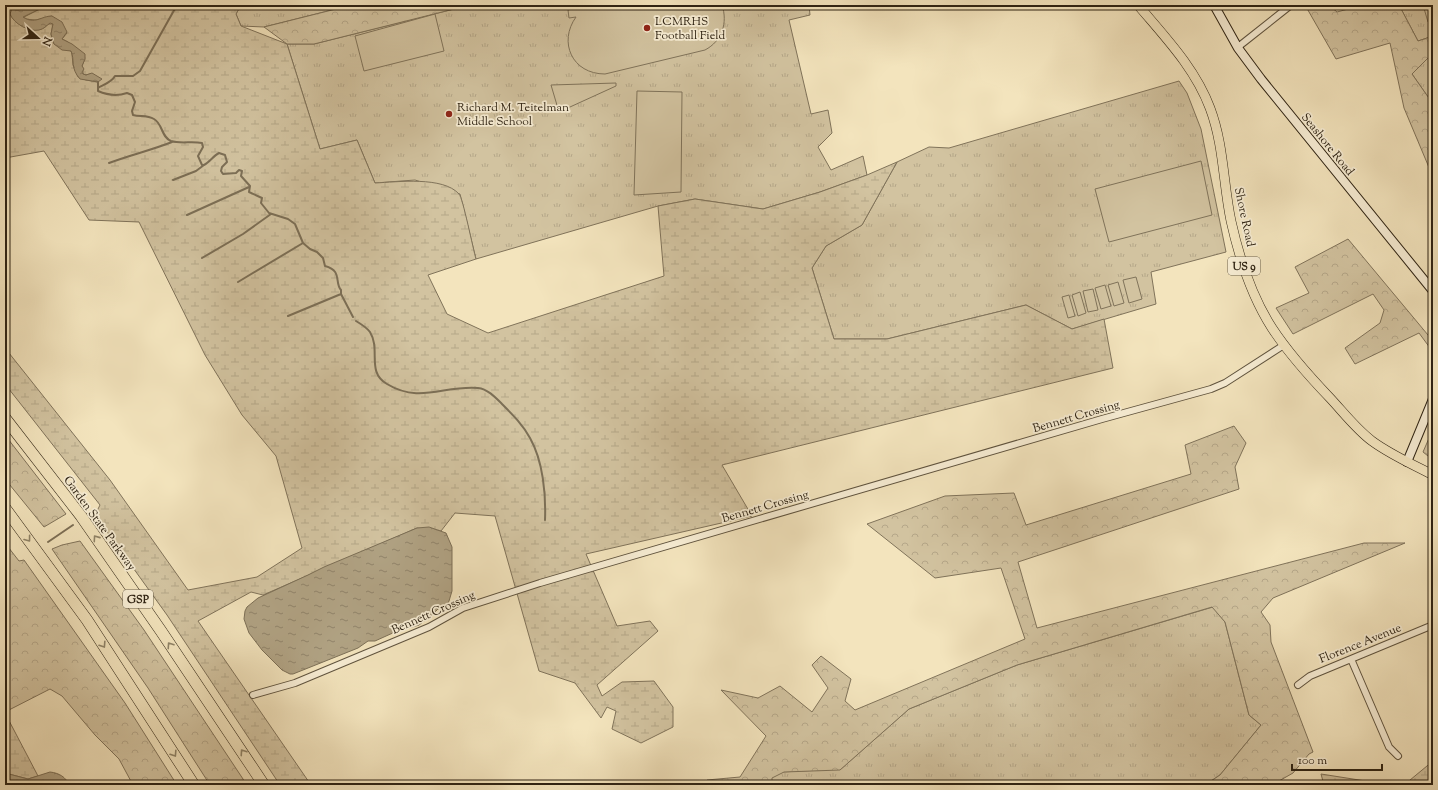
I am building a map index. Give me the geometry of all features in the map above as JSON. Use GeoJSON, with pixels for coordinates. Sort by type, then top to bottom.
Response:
{"type":"FeatureCollection","features":[{"type":"Feature","properties":{"kind":"highway","name":"Garden State Parkway"},"geometry":{"type":"LineString","coordinates":[[5,418],[81,516],[170,643],[264,785]]}},
{"type":"Feature","properties":{"kind":"highway"},"geometry":{"type":"LineString","coordinates":[[5,508],[87,620],[194,785]]}},
{"type":"Feature","properties":{"kind":"main road","name":"Shore Road"},"geometry":{"type":"LineString","coordinates":[[1138,5],[1188,66],[1198,81],[1210,108],[1221,142],[1232,221],[1244,267],[1259,304],[1271,327],[1302,368],[1358,429],[1385,450],[1433,475]]}},
{"type":"Feature","properties":{"kind":"street","name":"Seashore Road"},"geometry":{"type":"LineString","coordinates":[[1214,5],[1238,47],[1265,85],[1433,291]]}},
{"type":"Feature","properties":{"kind":"street"},"geometry":{"type":"LineString","coordinates":[[1238,47],[1291,5]]}},
{"type":"Feature","properties":{"kind":"street","name":"Bennett Crossing"},"geometry":{"type":"LineString","coordinates":[[253,695],[295,682],[429,627],[463,608],[593,568],[1095,421],[1214,388],[1225,383],[1284,345]]}},
{"type":"Feature","properties":{"kind":"street"},"geometry":{"type":"LineString","coordinates":[[1407,462],[1433,399]]}},
{"type":"Feature","properties":{"kind":"street","name":"Florence Avenue"},"geometry":{"type":"LineString","coordinates":[[1298,685],[1310,676],[1433,625]]}},
{"type":"Feature","properties":{"kind":"street"},"geometry":{"type":"LineString","coordinates":[[1351,659],[1389,747],[1398,756]]}},
{"type":"Feature","properties":{"kind":"green space"},"geometry":{"type":"Polygon","coordinates":[[[5,5],[18,5],[14,7],[10,14],[22,26],[33,30],[39,30],[48,24],[53,24],[51,34],[54,44],[71,51],[73,65],[78,77],[98,82],[90,74],[83,74],[82,66],[84,61],[68,42],[62,39],[67,33],[52,16],[36,20],[24,19],[24,17],[48,5],[241,5],[236,14],[241,26],[287,44],[320,149],[357,140],[375,183],[407,181],[431,182],[452,188],[459,194],[476,259],[428,275],[447,314],[488,333],[664,276],[658,206],[695,199],[763,209],[820,192],[867,175],[897,162],[862,225],[826,246],[812,268],[834,339],[887,339],[1026,305],[1072,329],[1104,319],[1113,368],[722,465],[752,516],[586,554],[617,626],[650,621],[658,631],[597,685],[602,696],[622,682],[654,681],[673,707],[673,727],[641,743],[612,729],[616,711],[607,707],[601,718],[575,683],[539,671],[495,516],[455,513],[441,531],[417,528],[263,595],[251,592],[198,621],[311,785],[280,785],[167,615],[95,515],[100,505],[5,384],[5,348],[110,480],[188,590],[257,577],[302,548],[276,456],[242,415],[205,355],[139,222],[89,220],[44,151],[5,158],[5,5]]]}},
{"type":"Feature","properties":{"kind":"green space"},"geometry":{"type":"Polygon","coordinates":[[[241,5],[352,5],[264,27],[241,26],[236,14],[241,5]]]}},
{"type":"Feature","properties":{"kind":"green space"},"geometry":{"type":"Polygon","coordinates":[[[352,5],[470,5],[314,44],[287,44],[264,27],[352,5]]]}},
{"type":"Feature","properties":{"kind":"green space"},"geometry":{"type":"Polygon","coordinates":[[[470,5],[809,5],[810,15],[789,20],[811,114],[828,110],[832,133],[818,147],[831,170],[863,156],[867,175],[820,192],[763,209],[695,199],[658,206],[476,259],[460,194],[415,180],[375,183],[357,140],[320,149],[287,44],[314,44],[470,5]]]}},
{"type":"Feature","properties":{"kind":"green space"},"geometry":{"type":"Polygon","coordinates":[[[588,5],[722,5],[724,12],[724,25],[716,42],[705,50],[605,74],[594,73],[584,69],[571,55],[568,36],[576,17],[569,18],[568,10],[588,5]]]}},
{"type":"Feature","properties":{"kind":"green space"},"geometry":{"type":"Polygon","coordinates":[[[1305,5],[1329,5],[1337,12],[1363,5],[1399,5],[1418,41],[1433,36],[1433,53],[1412,74],[1433,104],[1433,177],[1404,108],[1390,43],[1336,59],[1305,5]]]}},
{"type":"Feature","properties":{"kind":"green space"},"geometry":{"type":"Polygon","coordinates":[[[1399,5],[1433,5],[1433,36],[1418,41],[1399,5]]]}},
{"type":"Feature","properties":{"kind":"green space"},"geometry":{"type":"Polygon","coordinates":[[[1423,5],[1433,5],[1433,22],[1428,22],[1423,5]]]}},
{"type":"Feature","properties":{"kind":"green space"},"geometry":{"type":"Polygon","coordinates":[[[435,14],[444,51],[364,71],[355,36],[435,14]]]}},
{"type":"Feature","properties":{"kind":"green space"},"geometry":{"type":"Polygon","coordinates":[[[1433,53],[1433,104],[1412,74],[1433,53]]]}},
{"type":"Feature","properties":{"kind":"green space"},"geometry":{"type":"Polygon","coordinates":[[[1179,81],[1187,93],[1201,129],[1226,252],[1151,272],[1156,304],[1072,329],[1026,305],[887,339],[834,339],[812,268],[826,246],[862,225],[897,162],[929,147],[949,148],[1179,81]]]}},
{"type":"Feature","properties":{"kind":"green space"},"geometry":{"type":"Polygon","coordinates":[[[616,83],[616,86],[559,112],[551,85],[616,83]]]}},
{"type":"Feature","properties":{"kind":"green space"},"geometry":{"type":"Polygon","coordinates":[[[637,91],[682,92],[681,192],[634,195],[637,91]]]}},
{"type":"Feature","properties":{"kind":"green space"},"geometry":{"type":"Polygon","coordinates":[[[1201,161],[1212,215],[1109,242],[1095,189],[1201,161]]]}},
{"type":"Feature","properties":{"kind":"green space"},"geometry":{"type":"Polygon","coordinates":[[[1348,239],[1433,341],[1433,352],[1419,333],[1355,364],[1345,348],[1380,323],[1384,310],[1373,294],[1293,334],[1276,308],[1309,293],[1295,267],[1348,239]]]}},
{"type":"Feature","properties":{"kind":"green space"},"geometry":{"type":"Polygon","coordinates":[[[1136,277],[1142,299],[1129,303],[1123,280],[1136,277]]]}},
{"type":"Feature","properties":{"kind":"green space"},"geometry":{"type":"Polygon","coordinates":[[[1118,282],[1124,303],[1114,306],[1108,285],[1118,282]]]}},
{"type":"Feature","properties":{"kind":"green space"},"geometry":{"type":"Polygon","coordinates":[[[1105,285],[1111,306],[1101,309],[1095,288],[1105,285]]]}},
{"type":"Feature","properties":{"kind":"green space"},"geometry":{"type":"Polygon","coordinates":[[[1093,289],[1098,310],[1088,312],[1083,291],[1093,289]]]}},
{"type":"Feature","properties":{"kind":"green space"},"geometry":{"type":"Polygon","coordinates":[[[1080,292],[1086,313],[1078,316],[1072,295],[1080,292]]]}},
{"type":"Feature","properties":{"kind":"green space"},"geometry":{"type":"Polygon","coordinates":[[[1069,295],[1075,316],[1068,318],[1062,297],[1069,295]]]}},
{"type":"Feature","properties":{"kind":"green space"},"geometry":{"type":"Polygon","coordinates":[[[1234,426],[1246,443],[1235,467],[1239,489],[1018,562],[1037,628],[1364,543],[1405,543],[1273,598],[1261,612],[1270,625],[1271,642],[1313,752],[1309,754],[1293,773],[1272,785],[1205,785],[1220,775],[1261,725],[1249,715],[1225,622],[1212,607],[1017,665],[909,709],[840,770],[784,772],[772,778],[772,785],[706,785],[707,780],[740,777],[766,736],[721,690],[758,698],[780,686],[812,712],[828,688],[812,665],[821,656],[851,679],[845,701],[855,710],[1025,639],[1001,568],[935,578],[867,524],[945,496],[1014,493],[1026,525],[1191,474],[1185,445],[1234,426]]]}},
{"type":"Feature","properties":{"kind":"green space"},"geometry":{"type":"Polygon","coordinates":[[[1433,429],[1433,460],[1423,452],[1433,429]]]}},
{"type":"Feature","properties":{"kind":"green space"},"geometry":{"type":"Polygon","coordinates":[[[5,435],[66,514],[44,527],[5,479],[5,435]]]}},
{"type":"Feature","properties":{"kind":"green space"},"geometry":{"type":"Polygon","coordinates":[[[80,541],[144,630],[247,785],[210,785],[148,688],[52,549],[80,541]]]}},
{"type":"Feature","properties":{"kind":"green space"},"geometry":{"type":"Polygon","coordinates":[[[5,543],[19,561],[24,560],[125,703],[177,785],[133,785],[119,759],[95,735],[62,696],[50,689],[5,712],[5,543]]]}},
{"type":"Feature","properties":{"kind":"green space"},"geometry":{"type":"Polygon","coordinates":[[[1213,607],[1225,622],[1249,715],[1261,725],[1220,775],[1205,785],[762,785],[761,773],[841,769],[909,709],[1017,665],[1213,607]]]}},
{"type":"Feature","properties":{"kind":"green space"},"geometry":{"type":"Polygon","coordinates":[[[5,713],[38,776],[28,779],[5,773],[5,713]]]}},
{"type":"Feature","properties":{"kind":"green space"},"geometry":{"type":"Polygon","coordinates":[[[1433,761],[1433,785],[1404,785],[1433,761]]]}},
{"type":"Feature","properties":{"kind":"green space"},"geometry":{"type":"Polygon","coordinates":[[[1321,774],[1391,785],[1324,785],[1321,774]]]}},
{"type":"Feature","properties":{"kind":"water"},"geometry":{"type":"Polygon","coordinates":[[[17,5],[48,5],[23,17],[35,20],[52,16],[62,22],[67,32],[62,39],[72,44],[85,54],[85,59],[82,66],[84,69],[82,72],[83,74],[86,75],[92,73],[102,79],[98,82],[80,79],[74,68],[71,51],[62,50],[54,44],[51,34],[53,24],[50,23],[39,30],[31,30],[18,24],[10,14],[12,9],[17,5]]]}},
{"type":"Feature","properties":{"kind":"water"},"geometry":{"type":"Polygon","coordinates":[[[429,527],[446,533],[452,547],[452,591],[448,603],[438,609],[419,625],[395,632],[375,641],[368,641],[358,648],[293,674],[282,670],[262,650],[249,633],[244,619],[245,611],[247,607],[258,598],[324,567],[417,528],[429,527]]]}},
{"type":"Feature","properties":{"kind":"water"},"geometry":{"type":"Polygon","coordinates":[[[50,772],[62,776],[69,785],[5,785],[5,773],[28,779],[50,772]]]}},
{"type":"Feature","properties":{"kind":"waterway"},"geometry":{"type":"LineString","coordinates":[[98,88],[110,82],[115,76],[133,76],[140,71],[177,5]]}},
{"type":"Feature","properties":{"kind":"waterway"},"geometry":{"type":"LineString","coordinates":[[98,82],[98,91],[116,95],[127,93],[132,95],[135,102],[132,111],[133,115],[149,117],[157,121],[165,137],[171,141],[202,143],[203,147],[198,156],[202,165],[206,164],[219,153],[225,155],[227,162],[222,167],[221,171],[223,174],[236,173],[239,170],[242,171],[241,176],[250,186],[249,192],[262,198],[261,203],[269,213],[288,219],[295,224],[303,243],[310,249],[317,252],[323,258],[325,266],[334,271],[341,294],[353,317]]}},
{"type":"Feature","properties":{"kind":"waterway"},"geometry":{"type":"LineString","coordinates":[[109,163],[172,142]]}},
{"type":"Feature","properties":{"kind":"waterway"},"geometry":{"type":"LineString","coordinates":[[173,180],[196,171],[204,165]]}},
{"type":"Feature","properties":{"kind":"waterway"},"geometry":{"type":"LineString","coordinates":[[187,215],[249,187]]}},
{"type":"Feature","properties":{"kind":"waterway"},"geometry":{"type":"LineString","coordinates":[[202,258],[243,234],[271,214]]}},
{"type":"Feature","properties":{"kind":"waterway"},"geometry":{"type":"LineString","coordinates":[[238,282],[303,243]]}},
{"type":"Feature","properties":{"kind":"waterway"},"geometry":{"type":"LineString","coordinates":[[288,316],[341,294]]}},
{"type":"Feature","properties":{"kind":"waterway"},"geometry":{"type":"LineString","coordinates":[[356,321],[370,332],[373,339],[375,367],[381,379],[387,384],[399,390],[410,393],[466,388],[482,389],[492,394],[521,424],[534,447],[541,467],[545,499],[545,520]]}},
{"type":"Feature","properties":{"kind":"waterway"},"geometry":{"type":"LineString","coordinates":[[48,542],[73,525]]}},
{"type":"Feature","properties":{"kind":"place","name":"LCMRHS Football Field"},"geometry":{"type":"Point","coordinates":[647,28]}},
{"type":"Feature","properties":{"kind":"place","name":"Richard M. Teitelman Middle School"},"geometry":{"type":"Point","coordinates":[449,114]}}]}
